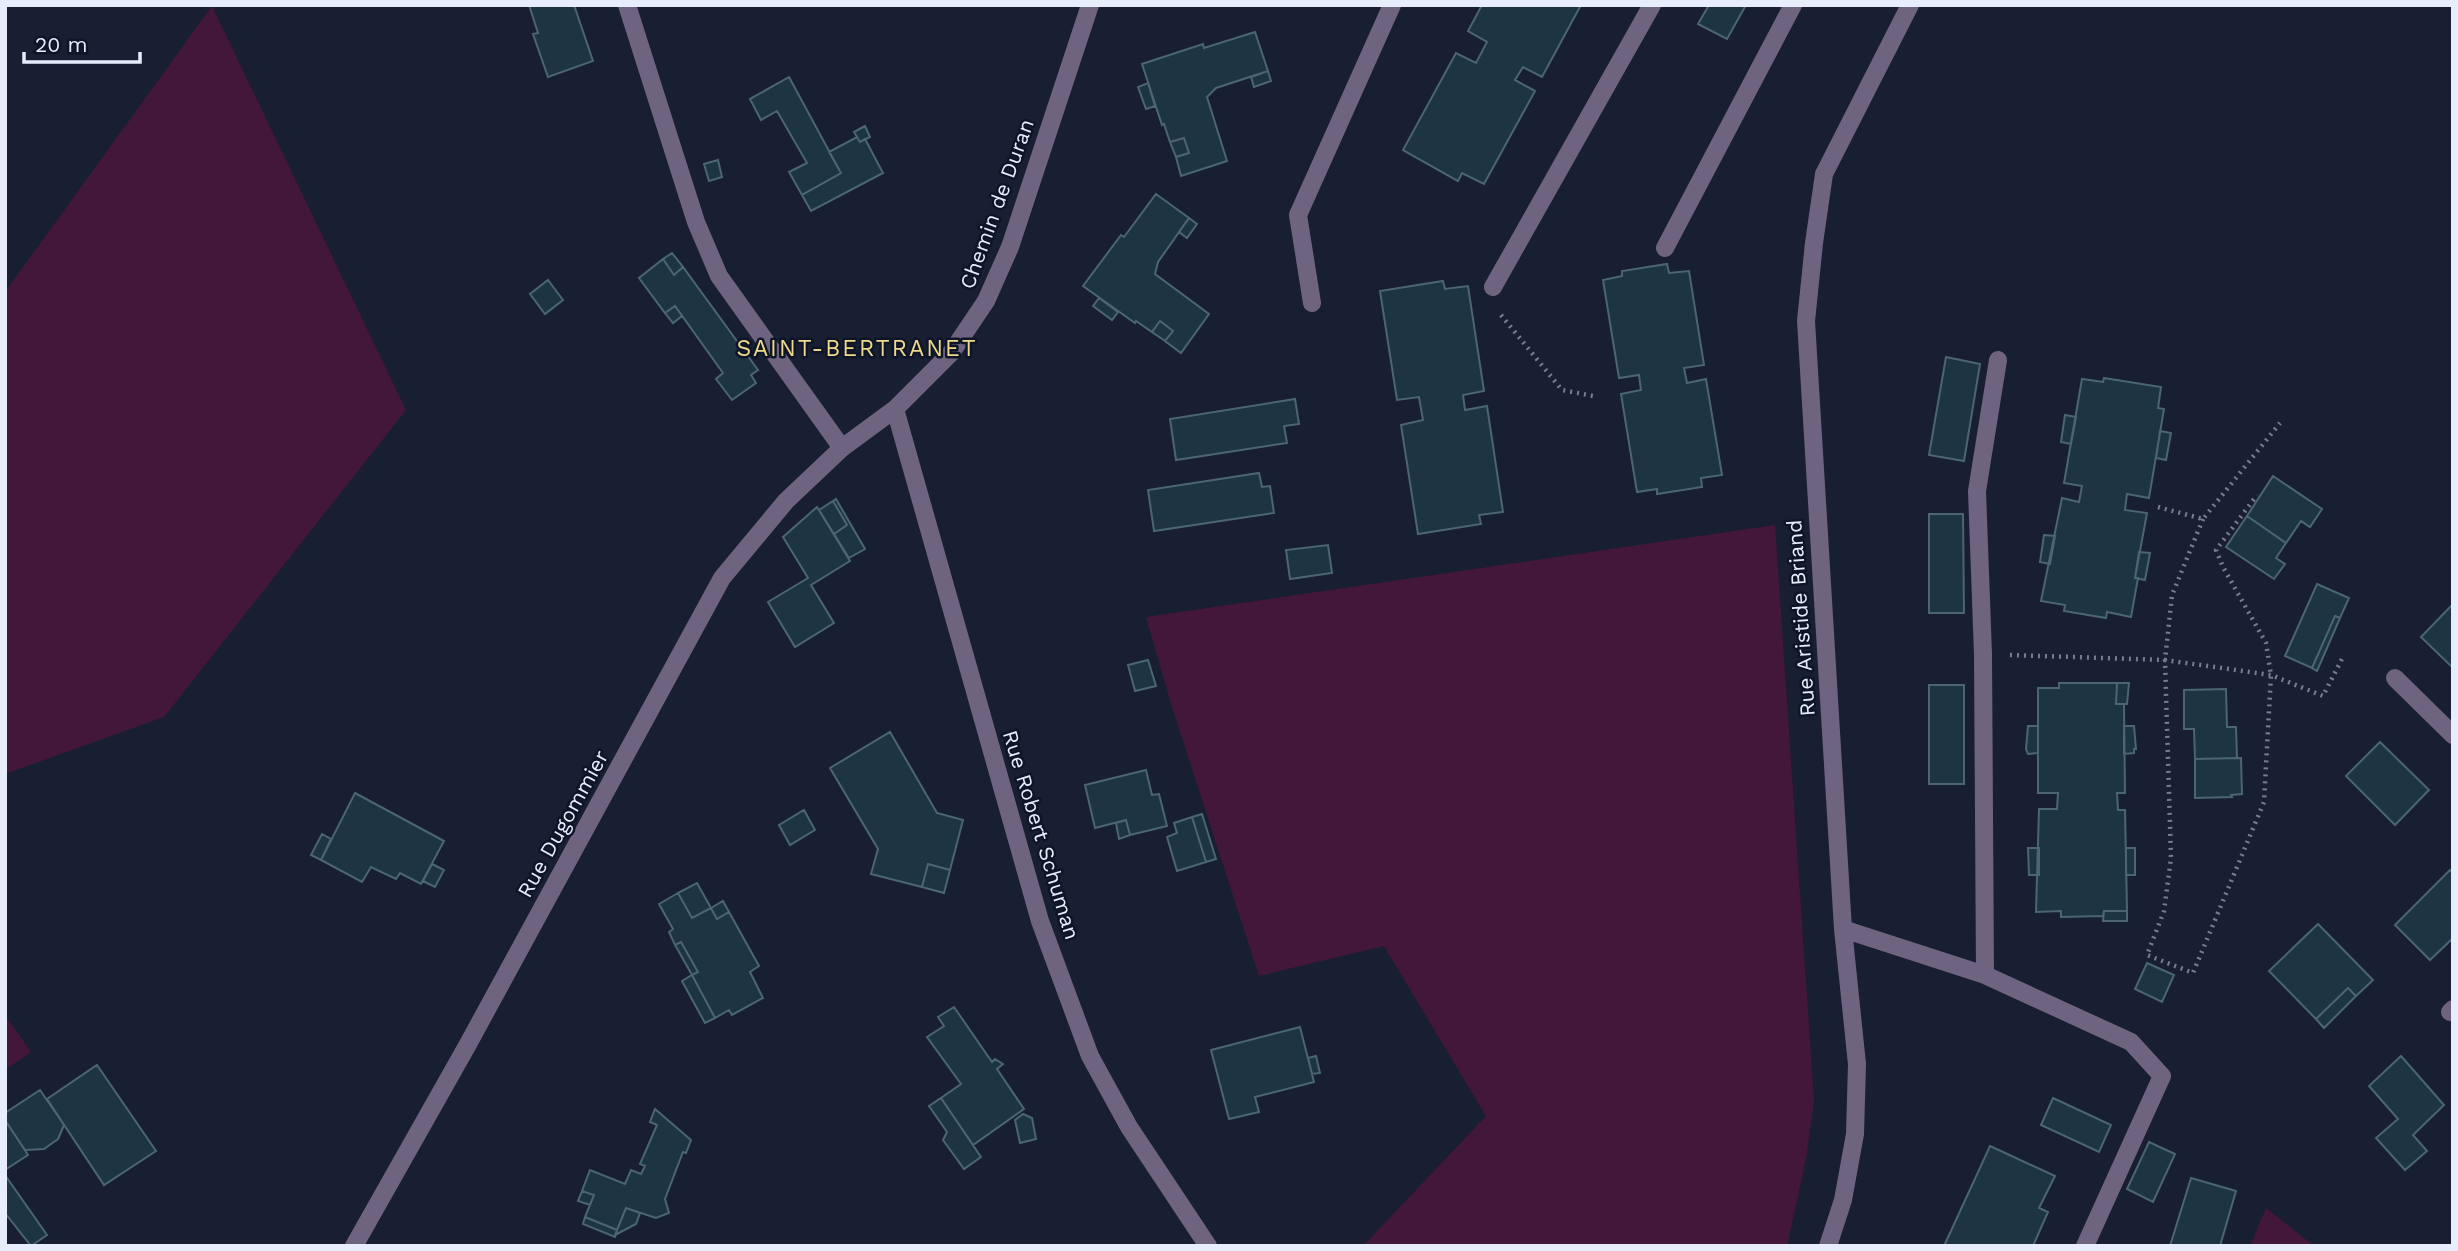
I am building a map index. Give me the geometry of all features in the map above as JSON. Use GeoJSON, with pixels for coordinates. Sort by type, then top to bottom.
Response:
{"type":"FeatureCollection","features":[{"type":"Feature","properties":{"kind":"street"},"geometry":{"type":"LineString","coordinates":[[627,5],[695,222],[719,276],[842,448]]}},
{"type":"Feature","properties":{"kind":"street","name":"Chemin de Duran"},"geometry":{"type":"LineString","coordinates":[[842,448],[895,409],[951,353],[986,301],[1010,247],[1090,5]]}},
{"type":"Feature","properties":{"kind":"street"},"geometry":{"type":"LineString","coordinates":[[1312,303],[1298,215],[1392,5]]}},
{"type":"Feature","properties":{"kind":"street"},"geometry":{"type":"LineString","coordinates":[[1493,287],[1652,5]]}},
{"type":"Feature","properties":{"kind":"street"},"geometry":{"type":"LineString","coordinates":[[1665,248],[1793,5]]}},
{"type":"Feature","properties":{"kind":"street","name":"Rue Aristide Briand"},"geometry":{"type":"LineString","coordinates":[[1828,1246],[1843,1200],[1855,1134],[1857,1064],[1843,929],[1806,321],[1825,174],[1910,5]]}},
{"type":"Feature","properties":{"kind":"street"},"geometry":{"type":"LineString","coordinates":[[1985,975],[1983,654],[1977,491],[1998,360]]}},
{"type":"Feature","properties":{"kind":"street","name":"Rue Robert Schuman"},"geometry":{"type":"LineString","coordinates":[[895,409],[1040,921],[1090,1056],[1129,1127],[1208,1246]]}},
{"type":"Feature","properties":{"kind":"street","name":"Rue Dugommier"},"geometry":{"type":"LineString","coordinates":[[354,1246],[467,1046],[722,578],[786,501],[842,448]]}},
{"type":"Feature","properties":{"kind":"street"},"geometry":{"type":"LineString","coordinates":[[2395,678],[2453,735]]}},
{"type":"Feature","properties":{"kind":"street"},"geometry":{"type":"LineString","coordinates":[[1843,929],[1985,975],[2132,1042],[2162,1076],[2085,1246]]}},
{"type":"Feature","properties":{"kind":"path"},"geometry":{"type":"LineString","coordinates":[[1493,287],[1488,299],[1562,390],[1593,396]]}},
{"type":"Feature","properties":{"kind":"path"},"geometry":{"type":"LineString","coordinates":[[2257,495],[2216,550],[2266,643],[2271,675],[2264,802],[2193,973],[2147,955],[2164,912],[2171,858],[2165,660],[2172,595],[2203,519],[2280,423]]}},
{"type":"Feature","properties":{"kind":"path"},"geometry":{"type":"LineString","coordinates":[[2158,507],[2203,519]]}},
{"type":"Feature","properties":{"kind":"path"},"geometry":{"type":"LineString","coordinates":[[1983,654],[2165,660],[2271,675],[2323,696],[2344,655]]}},
{"type":"Feature","properties":{"kind":"shaded area"},"geometry":{"type":"Polygon","coordinates":[[[212,6],[406,410],[164,717],[5,774],[5,292],[212,6]]]}},
{"type":"Feature","properties":{"kind":"shaded area"},"geometry":{"type":"Polygon","coordinates":[[[1775,525],[1814,1101],[1806,1159],[1787,1246],[1363,1246],[1486,1116],[1384,946],[1259,976],[1171,704],[1146,617],[1775,525]]]}},
{"type":"Feature","properties":{"kind":"shaded area"},"geometry":{"type":"Polygon","coordinates":[[[5,1015],[31,1052],[5,1070],[5,1015]]]}},
{"type":"Feature","properties":{"kind":"shaded area"},"geometry":{"type":"Polygon","coordinates":[[[2266,1208],[2314,1246],[2250,1246],[2266,1208]]]}},
{"type":"Feature","properties":{"kind":"building"},"geometry":{"type":"Polygon","coordinates":[[[529,5],[574,5],[593,61],[548,77],[533,34],[538,33],[529,5]]]}},
{"type":"Feature","properties":{"kind":"building"},"geometry":{"type":"Polygon","coordinates":[[[1482,5],[1581,5],[1542,77],[1523,67],[1515,80],[1535,91],[1484,184],[1462,173],[1458,181],[1403,150],[1456,53],[1476,63],[1487,42],[1468,31],[1482,5]]]}},
{"type":"Feature","properties":{"kind":"building"},"geometry":{"type":"Polygon","coordinates":[[[1709,5],[1746,5],[1727,39],[1698,24],[1709,5]]]}},
{"type":"Feature","properties":{"kind":"building"},"geometry":{"type":"Polygon","coordinates":[[[1255,32],[1268,71],[1216,88],[1207,97],[1227,161],[1181,176],[1176,157],[1189,153],[1184,138],[1170,142],[1142,64],[1203,44],[1204,48],[1255,32]]]}},
{"type":"Feature","properties":{"kind":"building"},"geometry":{"type":"Polygon","coordinates":[[[1268,71],[1271,81],[1254,87],[1251,77],[1268,71]]]}},
{"type":"Feature","properties":{"kind":"building"},"geometry":{"type":"Polygon","coordinates":[[[789,77],[841,173],[802,195],[789,172],[807,163],[777,111],[761,120],[750,99],[789,77]]]}},
{"type":"Feature","properties":{"kind":"building"},"geometry":{"type":"Polygon","coordinates":[[[1148,83],[1155,106],[1146,109],[1138,87],[1148,83]]]}},
{"type":"Feature","properties":{"kind":"building"},"geometry":{"type":"Polygon","coordinates":[[[865,126],[870,137],[860,142],[854,132],[865,126]]]}},
{"type":"Feature","properties":{"kind":"building"},"geometry":{"type":"Polygon","coordinates":[[[857,137],[860,142],[865,139],[883,173],[811,211],[802,195],[841,173],[829,152],[857,137]]]}},
{"type":"Feature","properties":{"kind":"building"},"geometry":{"type":"Polygon","coordinates":[[[1184,138],[1189,153],[1176,157],[1170,142],[1184,138]]]}},
{"type":"Feature","properties":{"kind":"building"},"geometry":{"type":"Polygon","coordinates":[[[718,160],[722,177],[709,181],[704,164],[718,160]]]}},
{"type":"Feature","properties":{"kind":"building"},"geometry":{"type":"Polygon","coordinates":[[[1156,194],[1189,218],[1158,262],[1155,274],[1209,314],[1181,353],[1165,341],[1173,331],[1160,321],[1152,332],[1083,286],[1156,194]]]}},
{"type":"Feature","properties":{"kind":"building"},"geometry":{"type":"Polygon","coordinates":[[[1189,218],[1197,224],[1187,238],[1179,232],[1189,218]]]}},
{"type":"Feature","properties":{"kind":"building"},"geometry":{"type":"Polygon","coordinates":[[[672,253],[683,267],[674,275],[663,259],[672,253]]]}},
{"type":"Feature","properties":{"kind":"building"},"geometry":{"type":"Polygon","coordinates":[[[663,259],[674,275],[683,267],[758,370],[751,375],[756,383],[732,400],[716,379],[723,373],[675,306],[665,313],[639,278],[663,259]]]}},
{"type":"Feature","properties":{"kind":"building"},"geometry":{"type":"Polygon","coordinates":[[[1667,264],[1669,273],[1689,271],[1704,365],[1684,368],[1687,383],[1706,379],[1722,475],[1701,478],[1702,487],[1657,494],[1657,489],[1637,492],[1621,394],[1641,390],[1639,375],[1619,378],[1603,280],[1622,276],[1622,271],[1667,264]]]}},
{"type":"Feature","properties":{"kind":"building"},"geometry":{"type":"Polygon","coordinates":[[[548,280],[563,300],[545,314],[530,294],[548,280]]]}},
{"type":"Feature","properties":{"kind":"building"},"geometry":{"type":"Polygon","coordinates":[[[1443,281],[1445,289],[1468,286],[1484,391],[1463,395],[1465,410],[1487,406],[1503,512],[1479,515],[1481,524],[1418,534],[1401,425],[1423,420],[1419,397],[1397,400],[1380,291],[1443,281]]]}},
{"type":"Feature","properties":{"kind":"building"},"geometry":{"type":"Polygon","coordinates":[[[1099,298],[1118,312],[1112,320],[1093,306],[1099,298]]]}},
{"type":"Feature","properties":{"kind":"building"},"geometry":{"type":"Polygon","coordinates":[[[675,306],[682,316],[673,323],[665,313],[675,306]]]}},
{"type":"Feature","properties":{"kind":"building"},"geometry":{"type":"Polygon","coordinates":[[[1160,321],[1173,331],[1165,341],[1152,332],[1160,321]]]}},
{"type":"Feature","properties":{"kind":"building"},"geometry":{"type":"Polygon","coordinates":[[[1946,357],[1980,364],[1964,461],[1929,455],[1946,357]]]}},
{"type":"Feature","properties":{"kind":"building"},"geometry":{"type":"Polygon","coordinates":[[[2104,378],[2161,387],[2158,408],[2164,409],[2149,498],[2127,494],[2125,510],[2147,513],[2131,617],[2107,612],[2106,618],[2064,611],[2065,605],[2041,601],[2062,498],[2079,502],[2082,486],[2064,483],[2082,379],[2103,382],[2104,378]]]}},
{"type":"Feature","properties":{"kind":"building"},"geometry":{"type":"Polygon","coordinates":[[[1295,399],[1299,424],[1284,426],[1287,443],[1176,460],[1170,419],[1295,399]]]}},
{"type":"Feature","properties":{"kind":"building"},"geometry":{"type":"Polygon","coordinates":[[[2065,415],[2076,417],[2071,444],[2061,442],[2065,415]]]}},
{"type":"Feature","properties":{"kind":"building"},"geometry":{"type":"Polygon","coordinates":[[[2160,431],[2171,433],[2166,460],[2156,458],[2160,431]]]}},
{"type":"Feature","properties":{"kind":"building"},"geometry":{"type":"Polygon","coordinates":[[[1259,473],[1262,487],[1270,486],[1274,513],[1154,531],[1148,490],[1259,473]]]}},
{"type":"Feature","properties":{"kind":"building"},"geometry":{"type":"Polygon","coordinates":[[[2273,476],[2322,509],[2310,527],[2301,521],[2286,543],[2247,516],[2273,476]]]}},
{"type":"Feature","properties":{"kind":"building"},"geometry":{"type":"Polygon","coordinates":[[[836,499],[865,549],[849,558],[834,534],[847,525],[833,501],[836,499]]]}},
{"type":"Feature","properties":{"kind":"building"},"geometry":{"type":"Polygon","coordinates":[[[833,501],[847,525],[834,534],[819,510],[833,501]]]}},
{"type":"Feature","properties":{"kind":"building"},"geometry":{"type":"Polygon","coordinates":[[[817,507],[850,561],[811,585],[834,623],[795,647],[768,602],[808,578],[783,537],[817,507]]]}},
{"type":"Feature","properties":{"kind":"building"},"geometry":{"type":"Polygon","coordinates":[[[1929,514],[1963,514],[1964,613],[1929,613],[1929,514]]]}},
{"type":"Feature","properties":{"kind":"building"},"geometry":{"type":"Polygon","coordinates":[[[2247,516],[2286,543],[2276,558],[2285,564],[2274,579],[2226,547],[2247,516]]]}},
{"type":"Feature","properties":{"kind":"building"},"geometry":{"type":"Polygon","coordinates":[[[2044,535],[2055,536],[2050,564],[2040,562],[2044,535]]]}},
{"type":"Feature","properties":{"kind":"building"},"geometry":{"type":"Polygon","coordinates":[[[1328,545],[1332,573],[1290,579],[1286,550],[1328,545]]]}},
{"type":"Feature","properties":{"kind":"building"},"geometry":{"type":"Polygon","coordinates":[[[2139,552],[2150,553],[2145,580],[2135,578],[2139,552]]]}},
{"type":"Feature","properties":{"kind":"building"},"geometry":{"type":"Polygon","coordinates":[[[2317,584],[2349,598],[2340,618],[2335,616],[2312,668],[2285,656],[2317,584]]]}},
{"type":"Feature","properties":{"kind":"building"},"geometry":{"type":"Polygon","coordinates":[[[2453,604],[2453,668],[2421,637],[2453,604]]]}},
{"type":"Feature","properties":{"kind":"building"},"geometry":{"type":"Polygon","coordinates":[[[2335,616],[2340,618],[2317,671],[2312,668],[2335,616]]]}},
{"type":"Feature","properties":{"kind":"building"},"geometry":{"type":"Polygon","coordinates":[[[1148,660],[1156,686],[1135,691],[1128,665],[1148,660]]]}},
{"type":"Feature","properties":{"kind":"building"},"geometry":{"type":"Polygon","coordinates":[[[2059,683],[2117,683],[2116,704],[2124,704],[2125,793],[2117,793],[2118,810],[2125,810],[2127,911],[2104,911],[2103,916],[2061,917],[2061,911],[2036,912],[2039,809],[2057,809],[2058,793],[2038,793],[2038,688],[2059,688],[2059,683]]]}},
{"type":"Feature","properties":{"kind":"building"},"geometry":{"type":"Polygon","coordinates":[[[2117,683],[2129,683],[2127,704],[2116,704],[2117,683]]]}},
{"type":"Feature","properties":{"kind":"building"},"geometry":{"type":"Polygon","coordinates":[[[1929,685],[1964,685],[1964,784],[1929,784],[1929,685]]]}},
{"type":"Feature","properties":{"kind":"building"},"geometry":{"type":"Polygon","coordinates":[[[2226,689],[2227,727],[2236,727],[2237,758],[2195,759],[2194,729],[2184,729],[2184,690],[2226,689]]]}},
{"type":"Feature","properties":{"kind":"building"},"geometry":{"type":"Polygon","coordinates":[[[2028,726],[2038,726],[2038,753],[2028,754],[2026,749],[2028,726]]]}},
{"type":"Feature","properties":{"kind":"building"},"geometry":{"type":"Polygon","coordinates":[[[2124,726],[2134,726],[2134,753],[2124,754],[2124,726]]]}},
{"type":"Feature","properties":{"kind":"building"},"geometry":{"type":"Polygon","coordinates":[[[890,732],[937,813],[963,820],[950,870],[928,864],[922,887],[871,874],[878,849],[830,768],[890,732]]]}},
{"type":"Feature","properties":{"kind":"building"},"geometry":{"type":"Polygon","coordinates":[[[2380,742],[2429,790],[2395,825],[2346,776],[2380,742]]]}},
{"type":"Feature","properties":{"kind":"building"},"geometry":{"type":"Polygon","coordinates":[[[2241,758],[2242,794],[2231,795],[2232,797],[2195,798],[2195,759],[2241,758]]]}},
{"type":"Feature","properties":{"kind":"building"},"geometry":{"type":"Polygon","coordinates":[[[1146,770],[1152,795],[1159,794],[1167,826],[1130,835],[1126,820],[1095,828],[1085,785],[1146,770]]]}},
{"type":"Feature","properties":{"kind":"building"},"geometry":{"type":"Polygon","coordinates":[[[355,793],[444,841],[421,884],[400,873],[396,879],[371,867],[362,882],[321,860],[355,793]]]}},
{"type":"Feature","properties":{"kind":"building"},"geometry":{"type":"Polygon","coordinates":[[[804,810],[815,830],[790,845],[779,825],[804,810]]]}},
{"type":"Feature","properties":{"kind":"building"},"geometry":{"type":"Polygon","coordinates":[[[1202,814],[1216,859],[1206,862],[1192,817],[1202,814]]]}},
{"type":"Feature","properties":{"kind":"building"},"geometry":{"type":"Polygon","coordinates":[[[1192,817],[1206,862],[1177,871],[1167,837],[1177,833],[1174,823],[1192,817]]]}},
{"type":"Feature","properties":{"kind":"building"},"geometry":{"type":"Polygon","coordinates":[[[1126,820],[1130,835],[1119,839],[1116,823],[1126,820]]]}},
{"type":"Feature","properties":{"kind":"building"},"geometry":{"type":"Polygon","coordinates":[[[322,834],[331,839],[321,860],[311,855],[322,834]]]}},
{"type":"Feature","properties":{"kind":"building"},"geometry":{"type":"Polygon","coordinates":[[[2028,848],[2039,848],[2039,875],[2029,875],[2028,848]]]}},
{"type":"Feature","properties":{"kind":"building"},"geometry":{"type":"Polygon","coordinates":[[[2126,848],[2135,848],[2135,875],[2126,875],[2126,848]]]}},
{"type":"Feature","properties":{"kind":"building"},"geometry":{"type":"Polygon","coordinates":[[[432,864],[444,870],[435,887],[423,881],[432,864]]]}},
{"type":"Feature","properties":{"kind":"building"},"geometry":{"type":"Polygon","coordinates":[[[928,864],[950,870],[944,893],[922,887],[928,864]]]}},
{"type":"Feature","properties":{"kind":"building"},"geometry":{"type":"Polygon","coordinates":[[[2450,870],[2453,873],[2453,938],[2430,960],[2395,925],[2450,870]]]}},
{"type":"Feature","properties":{"kind":"building"},"geometry":{"type":"Polygon","coordinates":[[[697,883],[711,908],[692,918],[678,893],[697,883]]]}},
{"type":"Feature","properties":{"kind":"building"},"geometry":{"type":"Polygon","coordinates":[[[678,893],[692,918],[711,908],[717,919],[729,912],[759,966],[750,972],[763,998],[732,1015],[729,1010],[715,1018],[692,975],[698,972],[681,942],[675,945],[669,932],[673,929],[659,904],[678,893]]]}},
{"type":"Feature","properties":{"kind":"building"},"geometry":{"type":"Polygon","coordinates":[[[723,901],[729,912],[717,919],[711,908],[723,901]]]}},
{"type":"Feature","properties":{"kind":"building"},"geometry":{"type":"Polygon","coordinates":[[[2104,911],[2127,911],[2127,921],[2103,921],[2104,911]]]}},
{"type":"Feature","properties":{"kind":"building"},"geometry":{"type":"Polygon","coordinates":[[[2318,924],[2373,980],[2356,996],[2348,988],[2316,1019],[2269,971],[2318,924]]]}},
{"type":"Feature","properties":{"kind":"building"},"geometry":{"type":"Polygon","coordinates":[[[681,942],[698,972],[692,975],[675,945],[681,942]]]}},
{"type":"Feature","properties":{"kind":"building"},"geometry":{"type":"Polygon","coordinates":[[[2147,963],[2174,975],[2162,1002],[2135,989],[2147,963]]]}},
{"type":"Feature","properties":{"kind":"building"},"geometry":{"type":"Polygon","coordinates":[[[692,975],[715,1018],[705,1023],[682,981],[692,975]]]}},
{"type":"Feature","properties":{"kind":"building"},"geometry":{"type":"Polygon","coordinates":[[[2348,988],[2356,996],[2324,1028],[2316,1019],[2348,988]]]}},
{"type":"Feature","properties":{"kind":"building"},"geometry":{"type":"Polygon","coordinates":[[[954,1007],[992,1062],[995,1059],[1003,1064],[997,1069],[1024,1109],[973,1145],[941,1098],[961,1084],[927,1037],[944,1026],[938,1017],[954,1007]]]}},
{"type":"Feature","properties":{"kind":"building"},"geometry":{"type":"Polygon","coordinates":[[[1300,1027],[1314,1082],[1255,1097],[1259,1112],[1229,1119],[1211,1050],[1300,1027]]]}},
{"type":"Feature","properties":{"kind":"building"},"geometry":{"type":"Polygon","coordinates":[[[1316,1056],[1320,1073],[1312,1074],[1308,1058],[1316,1056]]]}},
{"type":"Feature","properties":{"kind":"building"},"geometry":{"type":"Polygon","coordinates":[[[2401,1056],[2444,1105],[2413,1135],[2427,1151],[2405,1170],[2376,1138],[2398,1119],[2369,1086],[2401,1056]]]}},
{"type":"Feature","properties":{"kind":"building"},"geometry":{"type":"Polygon","coordinates":[[[97,1065],[156,1151],[104,1185],[47,1099],[97,1065]]]}},
{"type":"Feature","properties":{"kind":"building"},"geometry":{"type":"Polygon","coordinates":[[[40,1090],[64,1125],[58,1139],[44,1149],[25,1150],[5,1120],[5,1113],[40,1090]]]}},
{"type":"Feature","properties":{"kind":"building"},"geometry":{"type":"Polygon","coordinates":[[[941,1098],[981,1157],[964,1169],[943,1140],[947,1132],[929,1106],[941,1098]]]}},
{"type":"Feature","properties":{"kind":"building"},"geometry":{"type":"Polygon","coordinates":[[[2053,1098],[2111,1125],[2099,1152],[2041,1125],[2053,1098]]]}},
{"type":"Feature","properties":{"kind":"building"},"geometry":{"type":"Polygon","coordinates":[[[655,1109],[691,1140],[686,1153],[683,1152],[665,1199],[669,1213],[656,1218],[626,1208],[617,1230],[585,1217],[594,1195],[582,1191],[590,1170],[625,1184],[631,1170],[641,1174],[645,1166],[640,1164],[657,1125],[650,1122],[655,1109]]]}},
{"type":"Feature","properties":{"kind":"building"},"geometry":{"type":"Polygon","coordinates":[[[1023,1114],[1032,1118],[1036,1139],[1020,1143],[1015,1120],[1023,1114]]]}},
{"type":"Feature","properties":{"kind":"building"},"geometry":{"type":"Polygon","coordinates":[[[5,1120],[28,1155],[5,1170],[5,1120]]]}},
{"type":"Feature","properties":{"kind":"building"},"geometry":{"type":"Polygon","coordinates":[[[2149,1142],[2175,1154],[2153,1202],[2127,1189],[2149,1142]]]}},
{"type":"Feature","properties":{"kind":"building"},"geometry":{"type":"Polygon","coordinates":[[[1990,1146],[2055,1176],[2039,1208],[2048,1212],[2033,1246],[1944,1246],[1990,1146]]]}},
{"type":"Feature","properties":{"kind":"building"},"geometry":{"type":"Polygon","coordinates":[[[5,1175],[47,1235],[31,1246],[5,1213],[5,1175]]]}},
{"type":"Feature","properties":{"kind":"building"},"geometry":{"type":"Polygon","coordinates":[[[2191,1178],[2236,1191],[2220,1246],[2170,1246],[2191,1178]]]}},
{"type":"Feature","properties":{"kind":"building"},"geometry":{"type":"Polygon","coordinates":[[[582,1191],[594,1195],[590,1205],[578,1201],[582,1191]]]}},
{"type":"Feature","properties":{"kind":"building"},"geometry":{"type":"Polygon","coordinates":[[[626,1208],[640,1213],[636,1224],[615,1235],[626,1208]]]}},
{"type":"Feature","properties":{"kind":"building"},"geometry":{"type":"Polygon","coordinates":[[[585,1217],[617,1230],[615,1237],[583,1224],[585,1217]]]}},
{"type":"Feature","properties":{"kind":"district","name":"SAINT-BERTRANET"},"geometry":{"type":"Point","coordinates":[857,348]}}]}
